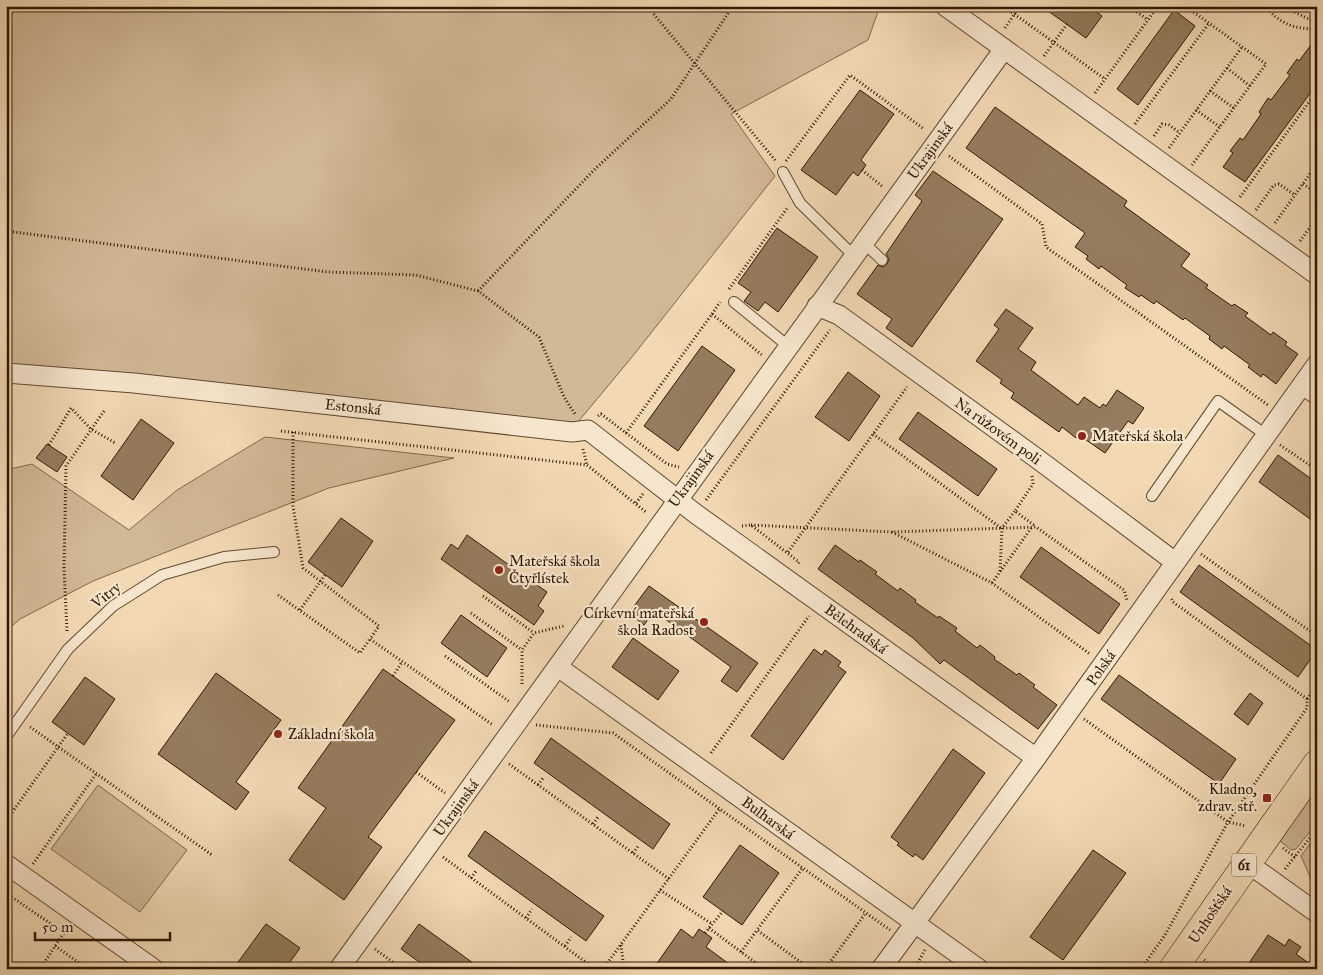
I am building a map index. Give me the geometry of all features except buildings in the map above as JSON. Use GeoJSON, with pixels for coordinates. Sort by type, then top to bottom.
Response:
{"type":"FeatureCollection","features":[{"type":"Feature","properties":{"kind":"main road","name":"Unhošťská"},"geometry":{"type":"LineString","coordinates":[[1174,969],[1246,862],[1317,764]]}},
{"type":"Feature","properties":{"kind":"street"},"geometry":{"type":"LineString","coordinates":[[945,6],[1002,42],[1317,275]]}},
{"type":"Feature","properties":{"kind":"street","name":"Ukrajinská"},"geometry":{"type":"LineString","coordinates":[[339,969],[558,667],[676,499],[859,250],[930,138],[1002,42]]}},
{"type":"Feature","properties":{"kind":"street","name":"Na růžovém poli"},"geometry":{"type":"LineString","coordinates":[[817,306],[839,315],[1040,460],[1175,562]]}},
{"type":"Feature","properties":{"kind":"street","name":"Polská"},"geometry":{"type":"LineString","coordinates":[[881,969],[1036,758],[1175,562],[1270,438],[1317,364]]}},
{"type":"Feature","properties":{"kind":"street","name":"Estonská"},"geometry":{"type":"LineString","coordinates":[[6,373],[134,383],[588,430],[676,499]]}},
{"type":"Feature","properties":{"kind":"street","name":"Bělehradská"},"geometry":{"type":"LineString","coordinates":[[676,499],[1036,758]]}},
{"type":"Feature","properties":{"kind":"street","name":"Bulharská"},"geometry":{"type":"LineString","coordinates":[[558,667],[979,969]]}},
{"type":"Feature","properties":{"kind":"street"},"geometry":{"type":"LineString","coordinates":[[1246,862],[1317,913]]}},
{"type":"Feature","properties":{"kind":"street"},"geometry":{"type":"LineString","coordinates":[[6,864],[154,969]]}},
{"type":"Feature","properties":{"kind":"lane"},"geometry":{"type":"LineString","coordinates":[[783,172],[795,197],[859,250],[882,260]]}},
{"type":"Feature","properties":{"kind":"lane"},"geometry":{"type":"LineString","coordinates":[[734,302],[788,346]]}},
{"type":"Feature","properties":{"kind":"lane"},"geometry":{"type":"LineString","coordinates":[[1300,388],[1317,400]]}},
{"type":"Feature","properties":{"kind":"lane"},"geometry":{"type":"LineString","coordinates":[[1152,496],[1218,401],[1270,438]]}},
{"type":"Feature","properties":{"kind":"lane","name":"Vitry"},"geometry":{"type":"LineString","coordinates":[[6,737],[68,649],[113,606],[162,575],[224,557],[274,552]]}},
{"type":"Feature","properties":{"kind":"path"},"geometry":{"type":"LineString","coordinates":[[647,6],[781,167],[850,75],[1042,224],[1046,247],[1268,405],[1274,406]]}},
{"type":"Feature","properties":{"kind":"path"},"geometry":{"type":"LineString","coordinates":[[478,291],[596,168],[672,99],[733,6]]}},
{"type":"Feature","properties":{"kind":"path"},"geometry":{"type":"LineString","coordinates":[[922,6],[924,11]]}},
{"type":"Feature","properties":{"kind":"path"},"geometry":{"type":"LineString","coordinates":[[1003,6],[1105,79]]}},
{"type":"Feature","properties":{"kind":"path"},"geometry":{"type":"LineString","coordinates":[[1002,42],[1020,6]]}},
{"type":"Feature","properties":{"kind":"path"},"geometry":{"type":"LineString","coordinates":[[1128,6],[1148,20]]}},
{"type":"Feature","properties":{"kind":"path"},"geometry":{"type":"LineString","coordinates":[[1090,100],[1158,6]]}},
{"type":"Feature","properties":{"kind":"path"},"geometry":{"type":"LineString","coordinates":[[1185,6],[1266,64],[1187,172]]}},
{"type":"Feature","properties":{"kind":"path"},"geometry":{"type":"LineString","coordinates":[[1264,6],[1279,21],[1297,28],[1317,29]]}},
{"type":"Feature","properties":{"kind":"path"},"geometry":{"type":"LineString","coordinates":[[1282,6],[1317,23]]}},
{"type":"Feature","properties":{"kind":"path"},"geometry":{"type":"LineString","coordinates":[[1131,130],[1209,23]]}},
{"type":"Feature","properties":{"kind":"path"},"geometry":{"type":"LineString","coordinates":[[1039,64],[1067,24]]}},
{"type":"Feature","properties":{"kind":"path"},"geometry":{"type":"LineString","coordinates":[[1164,155],[1242,47]]}},
{"type":"Feature","properties":{"kind":"path"},"geometry":{"type":"LineString","coordinates":[[1227,68],[1250,86]]}},
{"type":"Feature","properties":{"kind":"path"},"geometry":{"type":"LineString","coordinates":[[1210,90],[1234,108]]}},
{"type":"Feature","properties":{"kind":"path"},"geometry":{"type":"LineString","coordinates":[[1239,198],[1317,91]]}},
{"type":"Feature","properties":{"kind":"path"},"geometry":{"type":"LineString","coordinates":[[1196,110],[1220,127]]}},
{"type":"Feature","properties":{"kind":"path"},"geometry":{"type":"LineString","coordinates":[[1148,143],[1162,124],[1169,125],[1180,133]]}},
{"type":"Feature","properties":{"kind":"path"},"geometry":{"type":"LineString","coordinates":[[1274,224],[1316,166]]}},
{"type":"Feature","properties":{"kind":"path"},"geometry":{"type":"LineString","coordinates":[[862,170],[886,188]]}},
{"type":"Feature","properties":{"kind":"path"},"geometry":{"type":"LineString","coordinates":[[1255,211],[1274,186],[1279,184],[1295,195]]}},
{"type":"Feature","properties":{"kind":"path"},"geometry":{"type":"LineString","coordinates":[[1303,184],[1317,193]]}},
{"type":"Feature","properties":{"kind":"path"},"geometry":{"type":"LineString","coordinates":[[728,291],[795,197]]}},
{"type":"Feature","properties":{"kind":"path"},"geometry":{"type":"LineString","coordinates":[[1294,249],[1317,218]]}},
{"type":"Feature","properties":{"kind":"path"},"geometry":{"type":"LineString","coordinates":[[6,230],[328,272],[416,275],[478,291],[539,336],[577,428],[586,465]]}},
{"type":"Feature","properties":{"kind":"path"},"geometry":{"type":"LineString","coordinates":[[626,433],[723,298]]}},
{"type":"Feature","properties":{"kind":"path"},"geometry":{"type":"LineString","coordinates":[[712,314],[765,357]]}},
{"type":"Feature","properties":{"kind":"path"},"geometry":{"type":"LineString","coordinates":[[701,506],[829,330],[838,331]]}},
{"type":"Feature","properties":{"kind":"path"},"geometry":{"type":"LineString","coordinates":[[751,525],[788,552],[910,383]]}},
{"type":"Feature","properties":{"kind":"path"},"geometry":{"type":"LineString","coordinates":[[49,445],[71,408],[91,429],[115,443]]}},
{"type":"Feature","properties":{"kind":"path"},"geometry":{"type":"LineString","coordinates":[[67,639],[64,568],[66,466],[104,412]]}},
{"type":"Feature","properties":{"kind":"path"},"geometry":{"type":"LineString","coordinates":[[577,428],[589,425],[601,414],[667,464],[684,468]]}},
{"type":"Feature","properties":{"kind":"path"},"geometry":{"type":"LineString","coordinates":[[282,431],[586,465],[651,516]]}},
{"type":"Feature","properties":{"kind":"path"},"geometry":{"type":"LineString","coordinates":[[278,595],[360,653],[380,626],[303,568],[294,506],[292,432]]}},
{"type":"Feature","properties":{"kind":"path"},"geometry":{"type":"LineString","coordinates":[[873,434],[1002,528]]}},
{"type":"Feature","properties":{"kind":"path"},"geometry":{"type":"LineString","coordinates":[[1270,438],[1317,470]]}},
{"type":"Feature","properties":{"kind":"path"},"geometry":{"type":"LineString","coordinates":[[1000,571],[1002,528],[1032,484],[1029,471]]}},
{"type":"Feature","properties":{"kind":"path"},"geometry":{"type":"LineString","coordinates":[[1014,510],[1034,527],[1124,590],[1127,605]]}},
{"type":"Feature","properties":{"kind":"path"},"geometry":{"type":"LineString","coordinates":[[737,527],[751,525],[892,532],[1034,527]]}},
{"type":"Feature","properties":{"kind":"path"},"geometry":{"type":"LineString","coordinates":[[992,583],[1034,527]]}},
{"type":"Feature","properties":{"kind":"path"},"geometry":{"type":"LineString","coordinates":[[892,532],[992,583],[1093,656]]}},
{"type":"Feature","properties":{"kind":"path"},"geometry":{"type":"LineString","coordinates":[[1197,552],[1317,636]]}},
{"type":"Feature","properties":{"kind":"path"},"geometry":{"type":"LineString","coordinates":[[300,610],[325,575]]}},
{"type":"Feature","properties":{"kind":"path"},"geometry":{"type":"LineString","coordinates":[[1169,593],[1172,602],[1307,699]]}},
{"type":"Feature","properties":{"kind":"path"},"geometry":{"type":"LineString","coordinates":[[484,596],[534,633]]}},
{"type":"Feature","properties":{"kind":"path"},"geometry":{"type":"LineString","coordinates":[[711,753],[814,609]]}},
{"type":"Feature","properties":{"kind":"path"},"geometry":{"type":"LineString","coordinates":[[471,613],[522,650]]}},
{"type":"Feature","properties":{"kind":"path"},"geometry":{"type":"LineString","coordinates":[[522,686],[522,650],[534,633],[566,626]]}},
{"type":"Feature","properties":{"kind":"path"},"geometry":{"type":"LineString","coordinates":[[370,640],[498,729]]}},
{"type":"Feature","properties":{"kind":"path"},"geometry":{"type":"LineString","coordinates":[[445,656],[515,706]]}},
{"type":"Feature","properties":{"kind":"path"},"geometry":{"type":"LineString","coordinates":[[393,676],[402,662]]}},
{"type":"Feature","properties":{"kind":"path"},"geometry":{"type":"LineString","coordinates":[[1141,969],[1165,936],[1228,822],[1308,708],[1307,699],[1317,685]]}},
{"type":"Feature","properties":{"kind":"path"},"geometry":{"type":"LineString","coordinates":[[1079,716],[1228,822],[1250,826]]}},
{"type":"Feature","properties":{"kind":"path"},"geometry":{"type":"LineString","coordinates":[[19,719],[212,855]]}},
{"type":"Feature","properties":{"kind":"path"},"geometry":{"type":"LineString","coordinates":[[536,725],[613,733],[720,808],[865,914],[891,930],[889,937]]}},
{"type":"Feature","properties":{"kind":"path"},"geometry":{"type":"LineString","coordinates":[[6,821],[68,733]]}},
{"type":"Feature","properties":{"kind":"path"},"geometry":{"type":"LineString","coordinates":[[704,747],[719,758]]}},
{"type":"Feature","properties":{"kind":"path"},"geometry":{"type":"LineString","coordinates":[[508,764],[669,878]]}},
{"type":"Feature","properties":{"kind":"path"},"geometry":{"type":"LineString","coordinates":[[416,772],[449,796]]}},
{"type":"Feature","properties":{"kind":"path"},"geometry":{"type":"LineString","coordinates":[[31,866],[96,774]]}},
{"type":"Feature","properties":{"kind":"path"},"geometry":{"type":"LineString","coordinates":[[538,785],[542,778]]}},
{"type":"Feature","properties":{"kind":"path"},"geometry":{"type":"LineString","coordinates":[[603,969],[720,808]]}},
{"type":"Feature","properties":{"kind":"path"},"geometry":{"type":"LineString","coordinates":[[593,824],[598,817]]}},
{"type":"Feature","properties":{"kind":"path"},"geometry":{"type":"LineString","coordinates":[[1280,871],[1286,869],[1317,829]]}},
{"type":"Feature","properties":{"kind":"path"},"geometry":{"type":"LineString","coordinates":[[51,838],[56,842]]}},
{"type":"Feature","properties":{"kind":"path"},"geometry":{"type":"LineString","coordinates":[[633,853],[639,845]]}},
{"type":"Feature","properties":{"kind":"path"},"geometry":{"type":"LineString","coordinates":[[1278,845],[1295,857]]}},
{"type":"Feature","properties":{"kind":"path"},"geometry":{"type":"LineString","coordinates":[[442,856],[595,969]]}},
{"type":"Feature","properties":{"kind":"path"},"geometry":{"type":"LineString","coordinates":[[741,952],[802,869]]}},
{"type":"Feature","properties":{"kind":"path"},"geometry":{"type":"LineString","coordinates":[[471,878],[476,871]]}},
{"type":"Feature","properties":{"kind":"path"},"geometry":{"type":"LineString","coordinates":[[660,890],[712,924]]}},
{"type":"Feature","properties":{"kind":"path"},"geometry":{"type":"LineString","coordinates":[[6,892],[64,934]]}},
{"type":"Feature","properties":{"kind":"path"},"geometry":{"type":"LineString","coordinates":[[526,918],[532,910]]}},
{"type":"Feature","properties":{"kind":"path"},"geometry":{"type":"LineString","coordinates":[[705,933],[723,911]]}},
{"type":"Feature","properties":{"kind":"path"},"geometry":{"type":"LineString","coordinates":[[40,969],[77,914]]}},
{"type":"Feature","properties":{"kind":"path"},"geometry":{"type":"LineString","coordinates":[[825,969],[865,914]]}},
{"type":"Feature","properties":{"kind":"path"},"geometry":{"type":"LineString","coordinates":[[709,928],[764,969]]}},
{"type":"Feature","properties":{"kind":"path"},"geometry":{"type":"LineString","coordinates":[[757,930],[810,969]]}},
{"type":"Feature","properties":{"kind":"path"},"geometry":{"type":"LineString","coordinates":[[565,946],[571,937]]}},
{"type":"Feature","properties":{"kind":"path"},"geometry":{"type":"LineString","coordinates":[[621,945],[624,969]]}},
{"type":"Feature","properties":{"kind":"path"},"geometry":{"type":"LineString","coordinates":[[55,946],[88,969]]}},
{"type":"Feature","properties":{"kind":"path"},"geometry":{"type":"LineString","coordinates":[[375,949],[402,969]]}},
{"type":"Feature","properties":{"kind":"path"},"geometry":{"type":"LineString","coordinates":[[914,969],[923,953]]}},
{"type":"Feature","properties":{"kind":"path"},"geometry":{"type":"LineString","coordinates":[[1201,958],[1216,969]]}},
{"type":"Feature","properties":{"kind":"path"},"geometry":{"type":"LineString","coordinates":[[406,969],[411,963]]}},
{"type":"Feature","properties":{"kind":"shaded area"},"geometry":{"type":"Polygon","coordinates":[[[6,6],[880,6],[868,40],[731,114],[775,176],[632,357],[573,428],[6,366],[6,6]]]}},
{"type":"Feature","properties":{"kind":"shaded area"},"geometry":{"type":"Polygon","coordinates":[[[265,437],[454,458],[329,488],[93,581],[20,619],[6,631],[6,470],[32,464],[129,530],[177,490],[265,437]]]}},
{"type":"Feature","properties":{"kind":"shaded area"},"geometry":{"type":"Polygon","coordinates":[[[1317,779],[1317,823],[1296,849],[1291,850],[1278,839],[1317,779]]]}},
{"type":"Feature","properties":{"kind":"shaded area"},"geometry":{"type":"Polygon","coordinates":[[[98,785],[187,850],[140,912],[51,849],[98,785]]]}},
{"type":"Feature","properties":{"kind":"shaded area"},"geometry":{"type":"Polygon","coordinates":[[[1317,834],[1317,893],[1301,856],[1317,834]]]}},
{"type":"Feature","properties":{"kind":"place","name":"Mateřská škola"},"geometry":{"type":"Point","coordinates":[1082,436]}},
{"type":"Feature","properties":{"kind":"place","name":"Mateřská škola Čtyřlístek"},"geometry":{"type":"Point","coordinates":[499,570]}},
{"type":"Feature","properties":{"kind":"place","name":"Církevní mateřská škola Radost"},"geometry":{"type":"Point","coordinates":[704,622]}},
{"type":"Feature","properties":{"kind":"place","name":"Základní škola"},"geometry":{"type":"Point","coordinates":[278,734]}},
{"type":"Feature","properties":{"kind":"place","name":"Kladno, zdrav. stř."},"geometry":{"type":"Point","coordinates":[1267,798]}}]}
